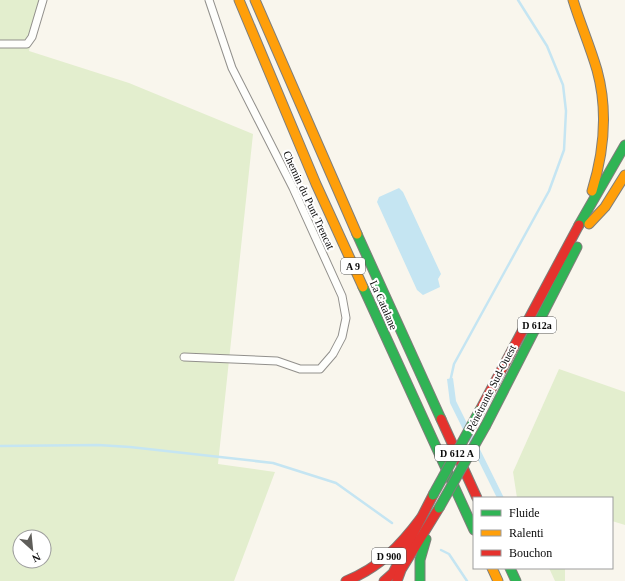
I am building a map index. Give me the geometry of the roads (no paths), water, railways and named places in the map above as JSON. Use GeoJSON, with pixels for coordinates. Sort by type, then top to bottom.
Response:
{"type":"FeatureCollection","features":[{"type":"Feature","properties":{"kind":"highway","name":"La Catalane"},"geometry":{"type":"LineString","coordinates":[[239,0],[316,184],[473,528]]}},
{"type":"Feature","properties":{"kind":"highway","name":"La Catalane"},"geometry":{"type":"LineString","coordinates":[[255,0],[388,304],[477,497]]}},
{"type":"Feature","properties":{"kind":"highway"},"geometry":{"type":"LineString","coordinates":[[573,0],[598,76],[603,110],[601,160],[586,221]]}},
{"type":"Feature","properties":{"kind":"highway","name":"Pénétrante Sud-Ouest"},"geometry":{"type":"LineString","coordinates":[[397,581],[401,570],[439,508],[486,425],[625,145]]}},
{"type":"Feature","properties":{"kind":"highway","name":"Pénétrante Sud-Ouest"},"geometry":{"type":"LineString","coordinates":[[480,410],[586,221],[625,160]]}},
{"type":"Feature","properties":{"kind":"highway"},"geometry":{"type":"LineString","coordinates":[[586,221],[605,207],[625,175]]}},
{"type":"Feature","properties":{"kind":"highway","name":"D 612 A"},"geometry":{"type":"LineString","coordinates":[[421,518],[480,410]]}},
{"type":"Feature","properties":{"kind":"highway"},"geometry":{"type":"LineString","coordinates":[[420,581],[419,567],[421,551],[439,508]]}},
{"type":"Feature","properties":{"kind":"highway"},"geometry":{"type":"LineString","coordinates":[[384,581],[393,573],[421,518]]}},
{"type":"Feature","properties":{"kind":"highway","name":"D 900"},"geometry":{"type":"LineString","coordinates":[[346,581],[367,572],[382,563],[403,542],[421,518]]}},
{"type":"Feature","properties":{"kind":"highway"},"geometry":{"type":"LineString","coordinates":[[492,569],[498,581]]}},
{"type":"Feature","properties":{"kind":"highway"},"geometry":{"type":"LineString","coordinates":[[510,569],[516,581]]}},
{"type":"Feature","properties":{"kind":"street"},"geometry":{"type":"LineString","coordinates":[[0,44],[27,44],[32,37],[43,0]]}},
{"type":"Feature","properties":{"kind":"street","name":"Chemin du Punt Trencat"},"geometry":{"type":"LineString","coordinates":[[184,357],[277,361],[300,369],[320,369],[333,354],[339,342],[346,318],[342,296],[296,195],[232,68],[209,0]]}},
{"type":"Feature","properties":{"kind":"water"},"geometry":{"type":"Polygon","coordinates":[[[399,188],[403,192],[441,274],[438,279],[440,287],[423,295],[417,290],[377,202],[379,197],[399,188]]]}},
{"type":"Feature","properties":{"kind":"water"},"geometry":{"type":"Polygon","coordinates":[[[453,378],[456,401],[504,497],[497,497],[450,403],[447,379],[453,378]]]}},
{"type":"Feature","properties":{"kind":"waterway"},"geometry":{"type":"LineString","coordinates":[[450,382],[454,364],[549,191],[564,150],[566,111],[563,85],[547,46],[518,0]]}},
{"type":"Feature","properties":{"kind":"waterway"},"geometry":{"type":"LineString","coordinates":[[0,446],[98,445],[130,447],[273,463],[336,483],[392,523]]}},
{"type":"Feature","properties":{"kind":"waterway"},"geometry":{"type":"LineString","coordinates":[[441,550],[449,554],[467,581]]}}]}
